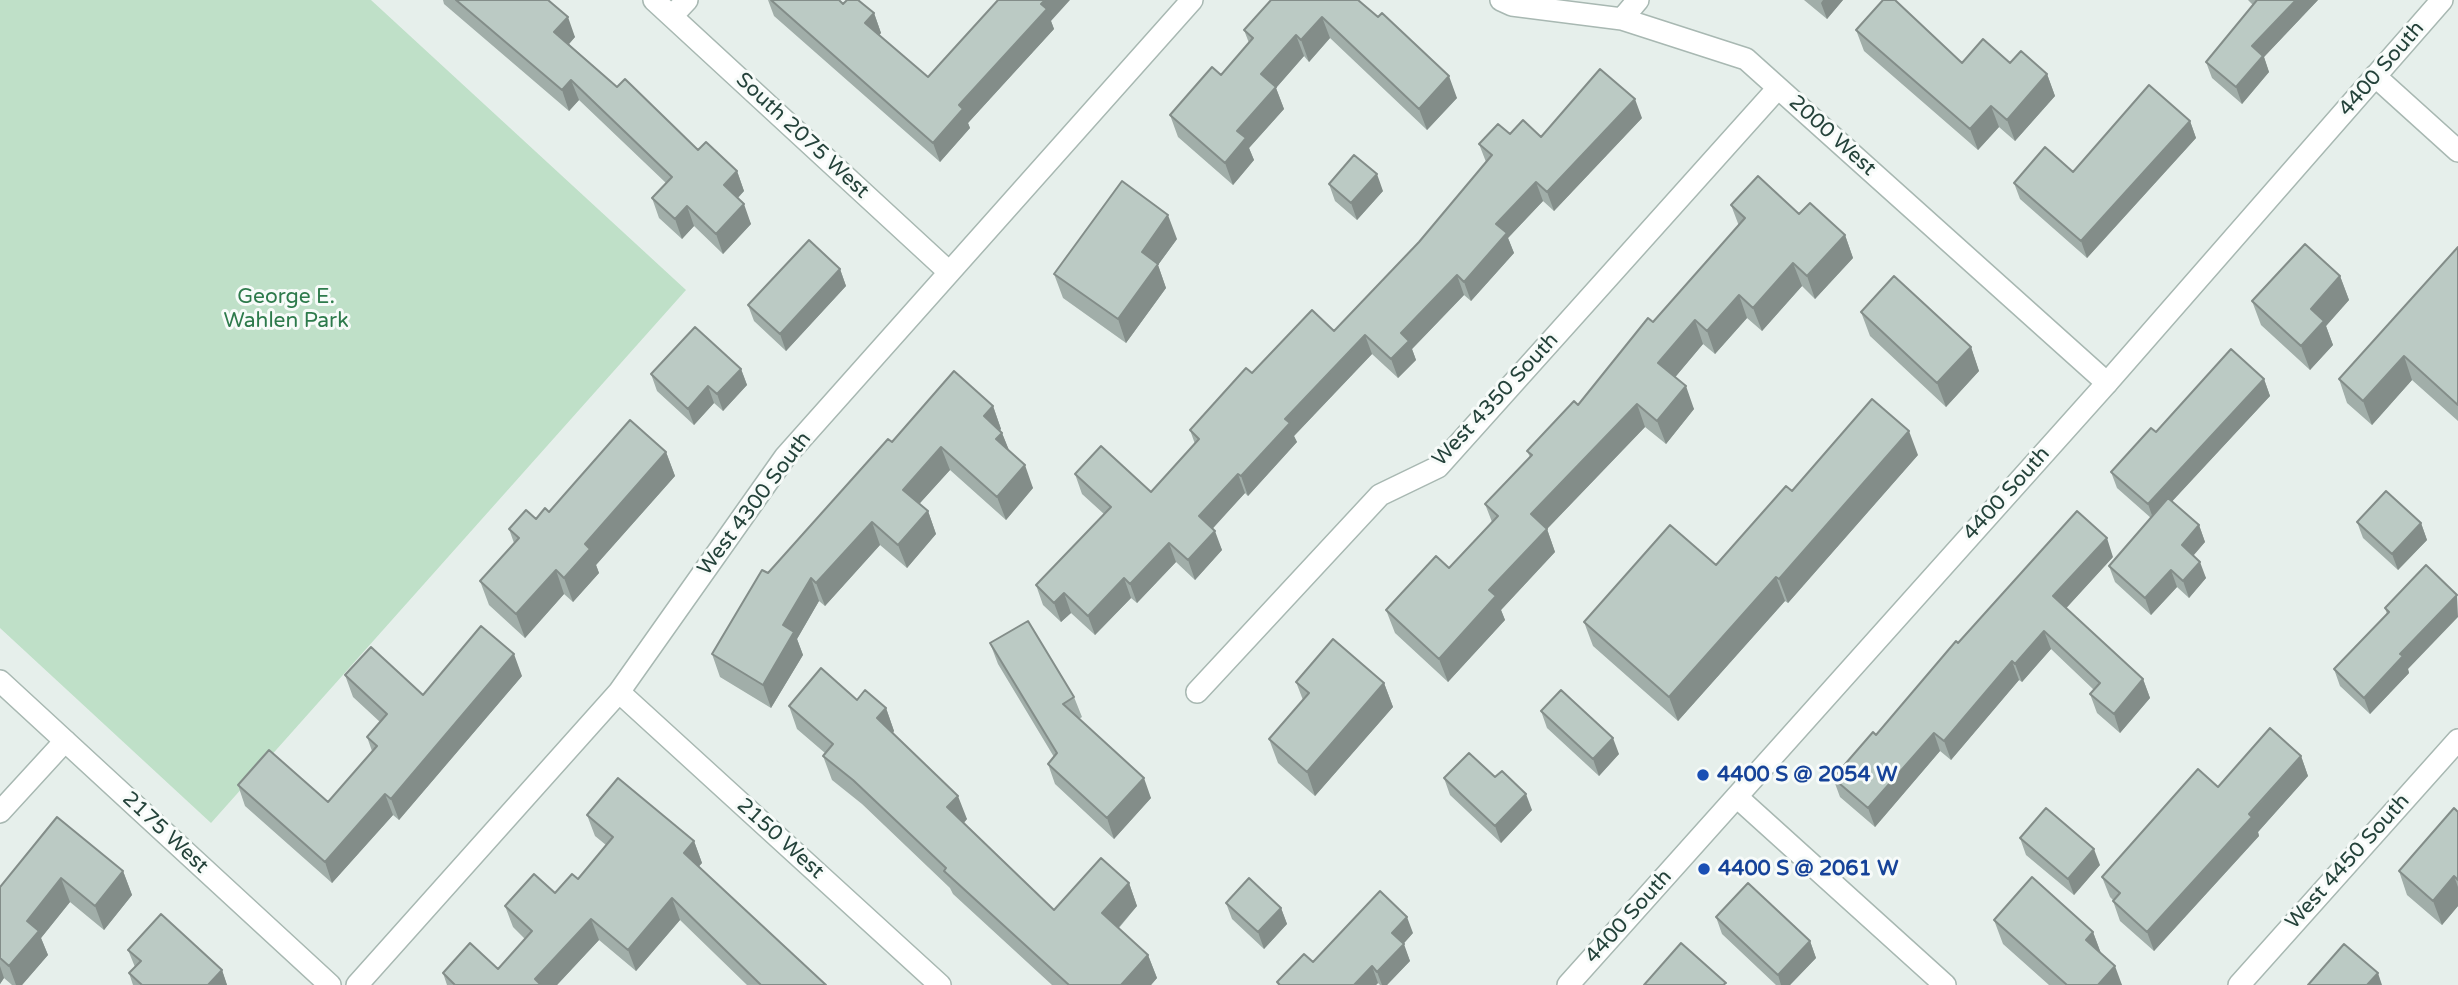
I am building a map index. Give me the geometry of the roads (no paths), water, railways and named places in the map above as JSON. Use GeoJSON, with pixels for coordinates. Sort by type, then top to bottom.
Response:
{"type":"FeatureCollection","features":[{"type":"Feature","properties":{"kind":"street","name":"South 2075 West"},"geometry":{"type":"LineString","coordinates":[[654,0],[949,272]]}},
{"type":"Feature","properties":{"kind":"street"},"geometry":{"type":"LineString","coordinates":[[672,16],[687,0]]}},
{"type":"Feature","properties":{"kind":"street","name":"West 4300 South"},"geometry":{"type":"LineString","coordinates":[[357,985],[619,692],[785,457],[1192,0]]}},
{"type":"Feature","properties":{"kind":"street","name":"2000 West"},"geometry":{"type":"LineString","coordinates":[[1501,0],[1512,5],[1622,19],[1746,59],[2107,383]]}},
{"type":"Feature","properties":{"kind":"street"},"geometry":{"type":"LineString","coordinates":[[1622,19],[1639,0]]}},
{"type":"Feature","properties":{"kind":"street","name":"4400 South"},"geometry":{"type":"LineString","coordinates":[[1569,985],[2107,383],[2442,0]]}},
{"type":"Feature","properties":{"kind":"street"},"geometry":{"type":"LineString","coordinates":[[2375,76],[2458,152]]}},
{"type":"Feature","properties":{"kind":"street","name":"West 4350 South"},"geometry":{"type":"LineString","coordinates":[[1197,692],[1380,495],[1438,467],[1778,88]]}},
{"type":"Feature","properties":{"kind":"street","name":"2175 West"},"geometry":{"type":"LineString","coordinates":[[0,681],[330,985]]}},
{"type":"Feature","properties":{"kind":"street","name":"2150 West"},"geometry":{"type":"LineString","coordinates":[[619,692],[940,985]]}},
{"type":"Feature","properties":{"kind":"street","name":"West 4450 South"},"geometry":{"type":"LineString","coordinates":[[2239,985],[2458,740]]}},
{"type":"Feature","properties":{"kind":"street"},"geometry":{"type":"LineString","coordinates":[[0,812],[65,741]]}},
{"type":"Feature","properties":{"kind":"street"},"geometry":{"type":"LineString","coordinates":[[1737,797],[1945,985]]}},
{"type":"Feature","properties":{"kind":"place","name":"4400 S @ 2054 W"},"geometry":{"type":"Point","coordinates":[1703,775]}},
{"type":"Feature","properties":{"kind":"place","name":"4400 S @ 2061 W"},"geometry":{"type":"Point","coordinates":[1704,869]}},
{"type":"Feature","properties":{"kind":"park label","name":"George E. Wahlen Park"},"geometry":{"type":"Point","coordinates":[286,309]}}]}
